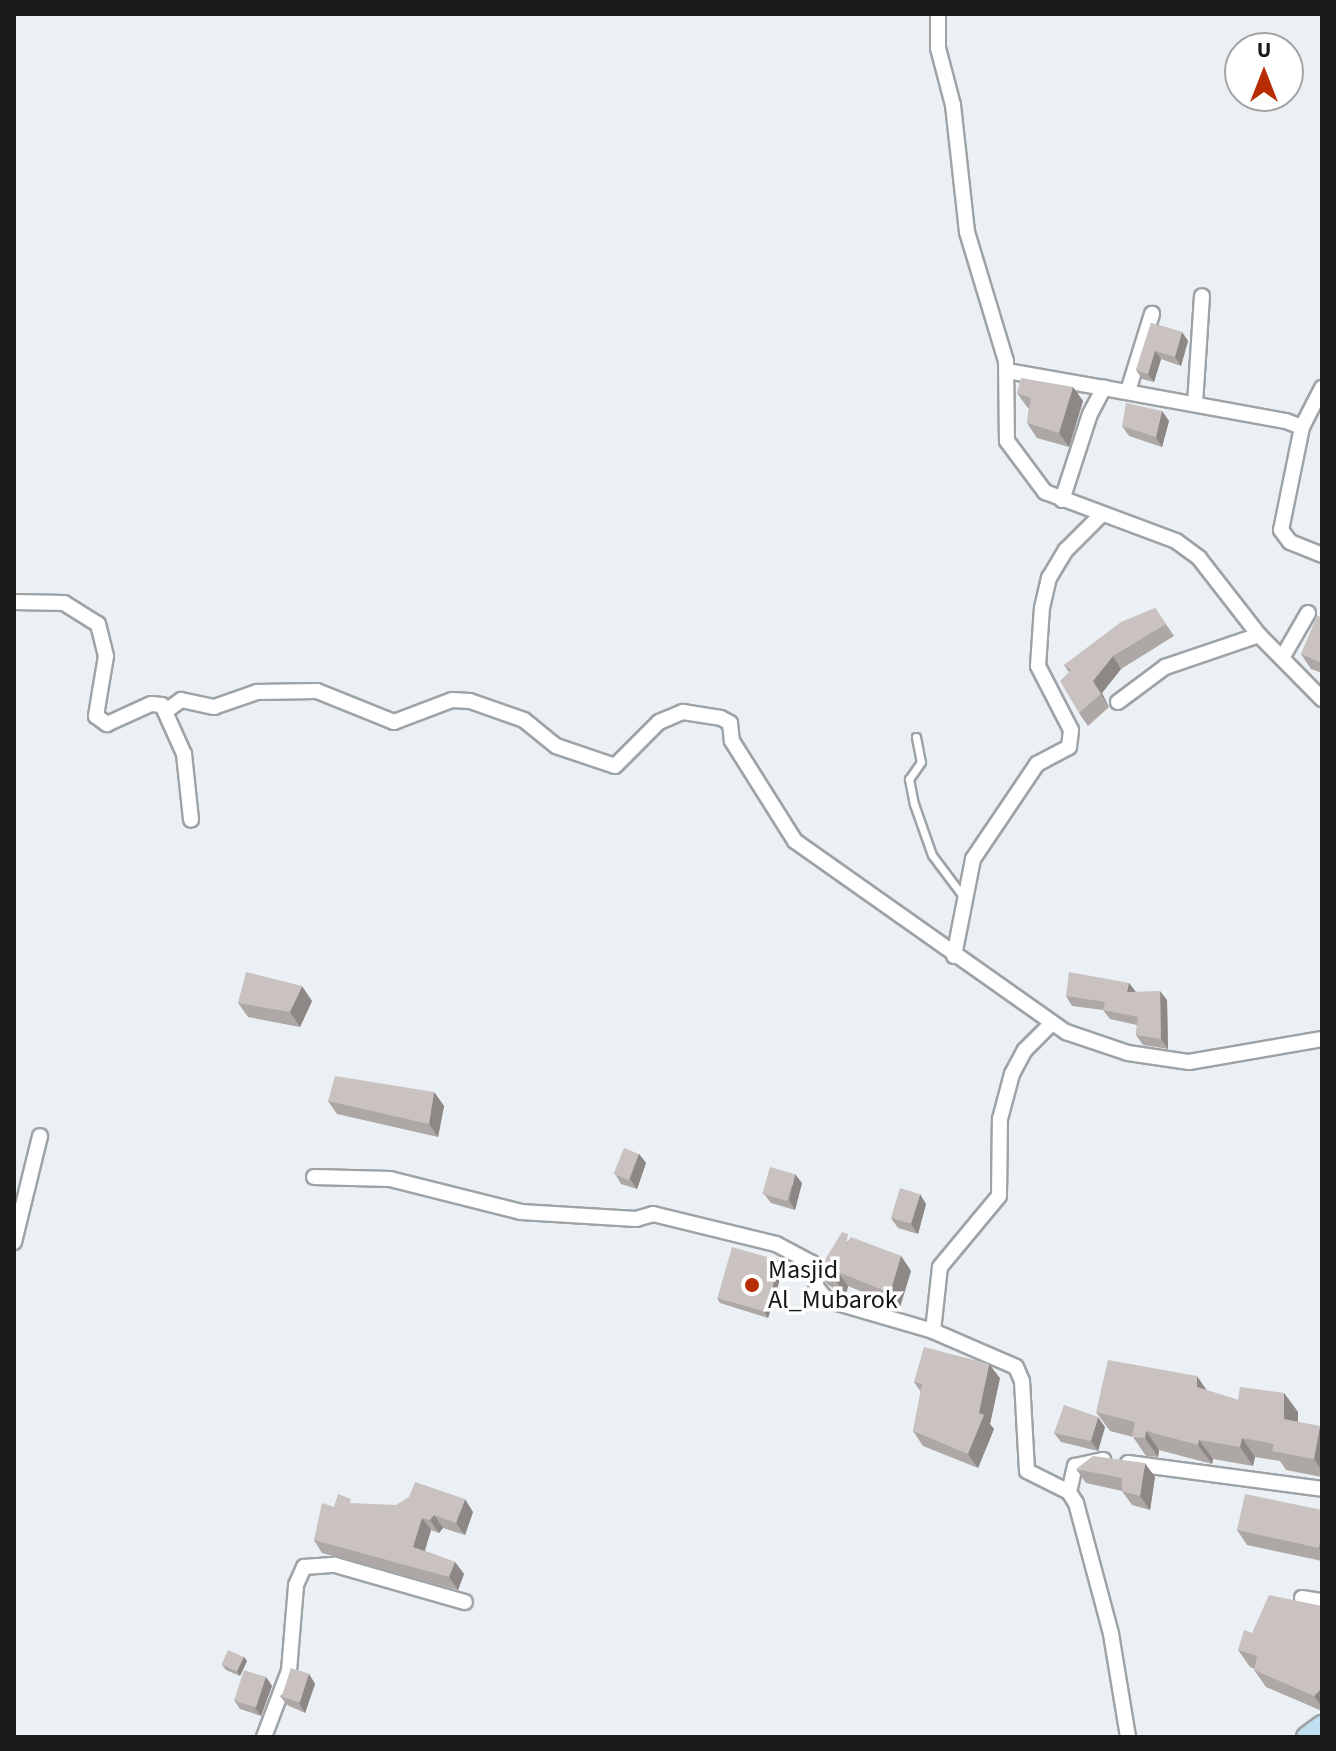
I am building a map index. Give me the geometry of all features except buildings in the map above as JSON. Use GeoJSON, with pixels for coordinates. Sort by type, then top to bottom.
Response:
{"type":"FeatureCollection","features":[{"type":"Feature","properties":{"kind":"street"},"geometry":{"type":"LineString","coordinates":[[938,14],[938,48],[953,105],[967,232],[1007,371],[1003,413],[1007,441],[1026,471],[1062,500],[1176,541],[1199,558],[1259,635],[1322,699]]}},
{"type":"Feature","properties":{"kind":"street"},"geometry":{"type":"LineString","coordinates":[[1195,404],[1202,296]]}},
{"type":"Feature","properties":{"kind":"street"},"geometry":{"type":"LineString","coordinates":[[1128,391],[1152,314]]}},
{"type":"Feature","properties":{"kind":"street"},"geometry":{"type":"LineString","coordinates":[[1007,371],[1128,391],[1302,427]]}},
{"type":"Feature","properties":{"kind":"street"},"geometry":{"type":"LineString","coordinates":[[1062,500],[1090,414],[1104,388]]}},
{"type":"Feature","properties":{"kind":"street"},"geometry":{"type":"LineString","coordinates":[[1322,388],[1302,427],[1281,530],[1290,542],[1322,555]]}},
{"type":"Feature","properties":{"kind":"street"},"geometry":{"type":"LineString","coordinates":[[954,956],[973,859],[1024,780],[1043,759],[1069,747],[1071,730],[1038,666],[1042,608],[1049,578],[1066,550],[1102,514]]}},
{"type":"Feature","properties":{"kind":"street"},"geometry":{"type":"LineString","coordinates":[[14,602],[64,603],[98,624],[106,656],[96,701],[100,722],[124,719],[151,704],[166,711],[184,754],[191,820]]}},
{"type":"Feature","properties":{"kind":"street"},"geometry":{"type":"LineString","coordinates":[[1282,658],[1308,613]]}},
{"type":"Feature","properties":{"kind":"street"},"geometry":{"type":"LineString","coordinates":[[1118,702],[1165,667],[1259,635]]}},
{"type":"Feature","properties":{"kind":"street"},"geometry":{"type":"LineString","coordinates":[[166,711],[181,700],[214,707],[257,692],[317,691],[394,722],[452,700],[470,701],[524,720],[556,746],[615,766],[659,722],[683,712],[721,718],[730,723],[732,741],[795,841],[954,956],[1066,1032],[1163,1061],[1189,1062],[1322,1039]]}},
{"type":"Feature","properties":{"kind":"street"},"geometry":{"type":"LineString","coordinates":[[933,1331],[940,1267],[999,1196],[1000,1119],[1012,1074],[1025,1050],[1052,1023]]}},
{"type":"Feature","properties":{"kind":"street"},"geometry":{"type":"LineString","coordinates":[[14,1242],[40,1136]]}},
{"type":"Feature","properties":{"kind":"street"},"geometry":{"type":"LineString","coordinates":[[314,1177],[390,1179],[521,1212],[636,1219],[653,1214],[680,1219],[801,1253],[812,1263],[817,1288],[827,1300],[933,1331],[1016,1367],[1022,1381],[1027,1471],[1069,1492],[1076,1503],[1111,1634],[1128,1737]]}},
{"type":"Feature","properties":{"kind":"street"},"geometry":{"type":"LineString","coordinates":[[1069,1492],[1075,1466],[1103,1460],[1322,1489]]}},
{"type":"Feature","properties":{"kind":"street"},"geometry":{"type":"LineString","coordinates":[[264,1737],[289,1671],[296,1585],[304,1567],[335,1565],[465,1602]]}},
{"type":"Feature","properties":{"kind":"street"},"geometry":{"type":"LineString","coordinates":[[1302,1598],[1322,1601]]}},
{"type":"Feature","properties":{"kind":"street"},"geometry":{"type":"LineString","coordinates":[[1307,1737],[1322,1726]]}},
{"type":"Feature","properties":{"kind":"lane"},"geometry":{"type":"LineString","coordinates":[[916,737],[921,762],[909,779],[914,804],[932,855],[966,901]]}},
{"type":"Feature","properties":{"kind":"place","name":"Masjid Al_Mubarok"},"geometry":{"type":"Point","coordinates":[752,1285]}}]}
